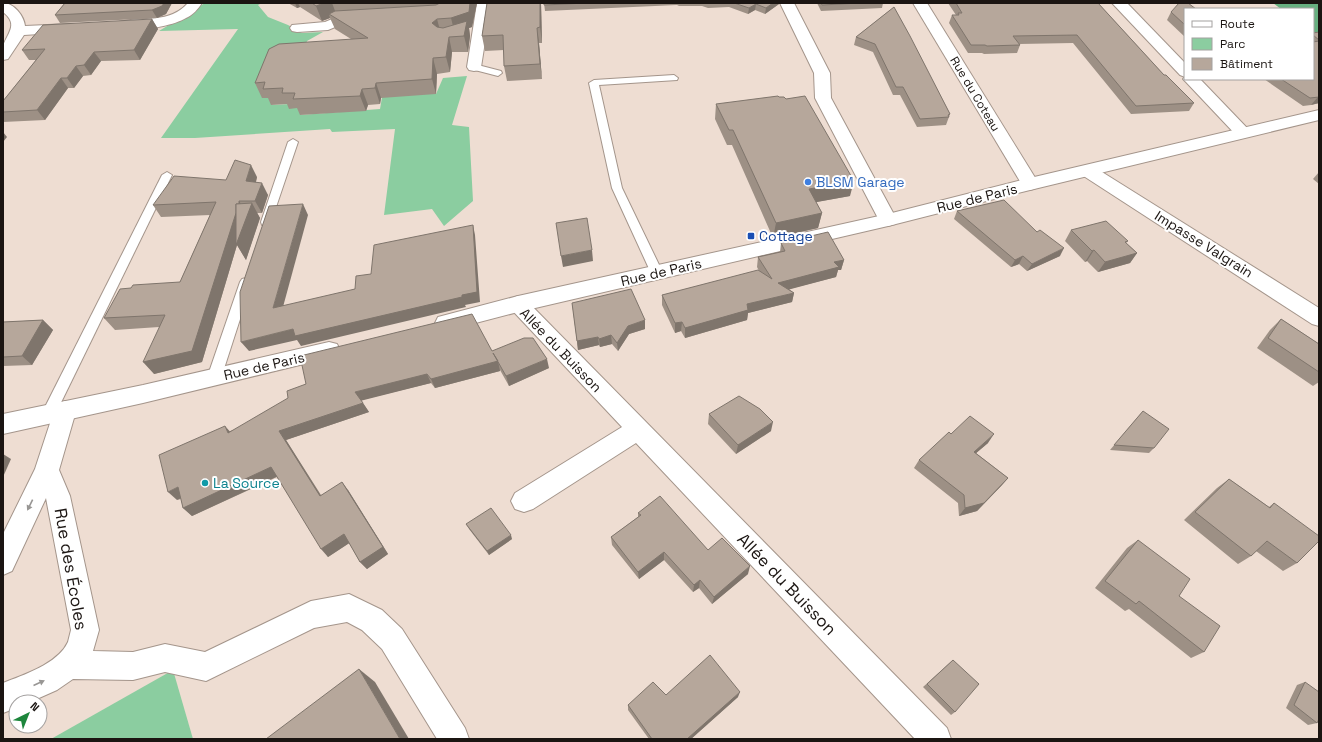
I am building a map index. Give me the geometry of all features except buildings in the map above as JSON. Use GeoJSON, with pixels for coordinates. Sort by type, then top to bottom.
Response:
{"type":"FeatureCollection","features":[{"type":"Feature","properties":{"kind":"street"},"geometry":{"type":"LineString","coordinates":[[110,26],[159,23],[191,10],[195,3]]}},
{"type":"Feature","properties":{"kind":"street"},"geometry":{"type":"LineString","coordinates":[[474,67],[474,29],[484,3]]}},
{"type":"Feature","properties":{"kind":"street"},"geometry":{"type":"LineString","coordinates":[[787,3],[822,73],[823,98],[888,220]]}},
{"type":"Feature","properties":{"kind":"street","name":"Rue du Coteau"},"geometry":{"type":"LineString","coordinates":[[920,3],[1030,184]]}},
{"type":"Feature","properties":{"kind":"street"},"geometry":{"type":"LineString","coordinates":[[1119,3],[1184,71]]}},
{"type":"Feature","properties":{"kind":"street"},"geometry":{"type":"LineString","coordinates":[[3,6],[14,15],[19,23],[19,31],[12,46],[3,56]]}},
{"type":"Feature","properties":{"kind":"street"},"geometry":{"type":"LineString","coordinates":[[297,28],[328,26],[337,21],[373,18]]}},
{"type":"Feature","properties":{"kind":"street"},"geometry":{"type":"LineString","coordinates":[[19,31],[87,27]]}},
{"type":"Feature","properties":{"kind":"street"},"geometry":{"type":"LineString","coordinates":[[1192,80],[1243,133]]}},
{"type":"Feature","properties":{"kind":"street","name":"Rue de Paris"},"geometry":{"type":"LineString","coordinates":[[428,327],[518,304],[888,220],[1030,184],[1319,115]]}},
{"type":"Feature","properties":{"kind":"street","name":"Impasse Valgrain"},"geometry":{"type":"LineString","coordinates":[[1088,171],[1319,318]]}},
{"type":"Feature","properties":{"kind":"street","name":"Allée du Buisson"},"geometry":{"type":"LineString","coordinates":[[518,304],[936,739]]}},
{"type":"Feature","properties":{"kind":"street","name":"Rue de Paris"},"geometry":{"type":"LineString","coordinates":[[3,424],[214,378],[346,346]]}},
{"type":"Feature","properties":{"kind":"street","name":"Rue des Écoles"},"geometry":{"type":"LineString","coordinates":[[3,562],[47,470],[57,413]]}},
{"type":"Feature","properties":{"kind":"street"},"geometry":{"type":"LineString","coordinates":[[524,501],[638,429]]}},
{"type":"Feature","properties":{"kind":"street","name":"Rue des Écoles"},"geometry":{"type":"LineString","coordinates":[[3,698],[46,680],[68,665],[80,649],[85,630],[58,496],[47,470]]}},
{"type":"Feature","properties":{"kind":"street"},"geometry":{"type":"LineString","coordinates":[[68,665],[133,666],[165,658],[206,667],[311,615],[349,608],[372,620],[392,639],[454,739]]}},
{"type":"Feature","properties":{"kind":"lane"},"geometry":{"type":"LineString","coordinates":[[474,67],[498,73]]}},
{"type":"Feature","properties":{"kind":"lane"},"geometry":{"type":"LineString","coordinates":[[657,273],[617,188],[594,83],[674,78]]}},
{"type":"Feature","properties":{"kind":"lane"},"geometry":{"type":"LineString","coordinates":[[263,231],[293,142]]}},
{"type":"Feature","properties":{"kind":"lane"},"geometry":{"type":"LineString","coordinates":[[57,413],[167,175]]}},
{"type":"Feature","properties":{"kind":"lane"},"geometry":{"type":"LineString","coordinates":[[214,378],[250,269]]}},
{"type":"Feature","properties":{"kind":"green space"},"geometry":{"type":"Polygon","coordinates":[[[205,3],[262,3],[258,5],[268,17],[288,25],[302,33],[323,32],[307,41],[302,58],[262,98],[273,98],[271,105],[290,104],[301,108],[300,115],[380,109],[383,92],[436,94],[443,78],[467,76],[452,125],[469,127],[473,201],[444,226],[432,209],[384,215],[395,129],[332,132],[330,129],[195,138],[161,138],[238,29],[159,31],[205,3]]]}},
{"type":"Feature","properties":{"kind":"green space"},"geometry":{"type":"Polygon","coordinates":[[[1273,3],[1319,3],[1319,36],[1314,32],[1314,8],[1280,8],[1273,3]]]}},
{"type":"Feature","properties":{"kind":"green space"},"geometry":{"type":"Polygon","coordinates":[[[173,670],[193,739],[51,739],[173,670]]]}},
{"type":"Feature","properties":{"kind":"place","name":"BLSM Garage"},"geometry":{"type":"Point","coordinates":[808,182]}},
{"type":"Feature","properties":{"kind":"place","name":"Cottage"},"geometry":{"type":"Point","coordinates":[751,236]}},
{"type":"Feature","properties":{"kind":"place","name":"La Source"},"geometry":{"type":"Point","coordinates":[205,483]}}]}
